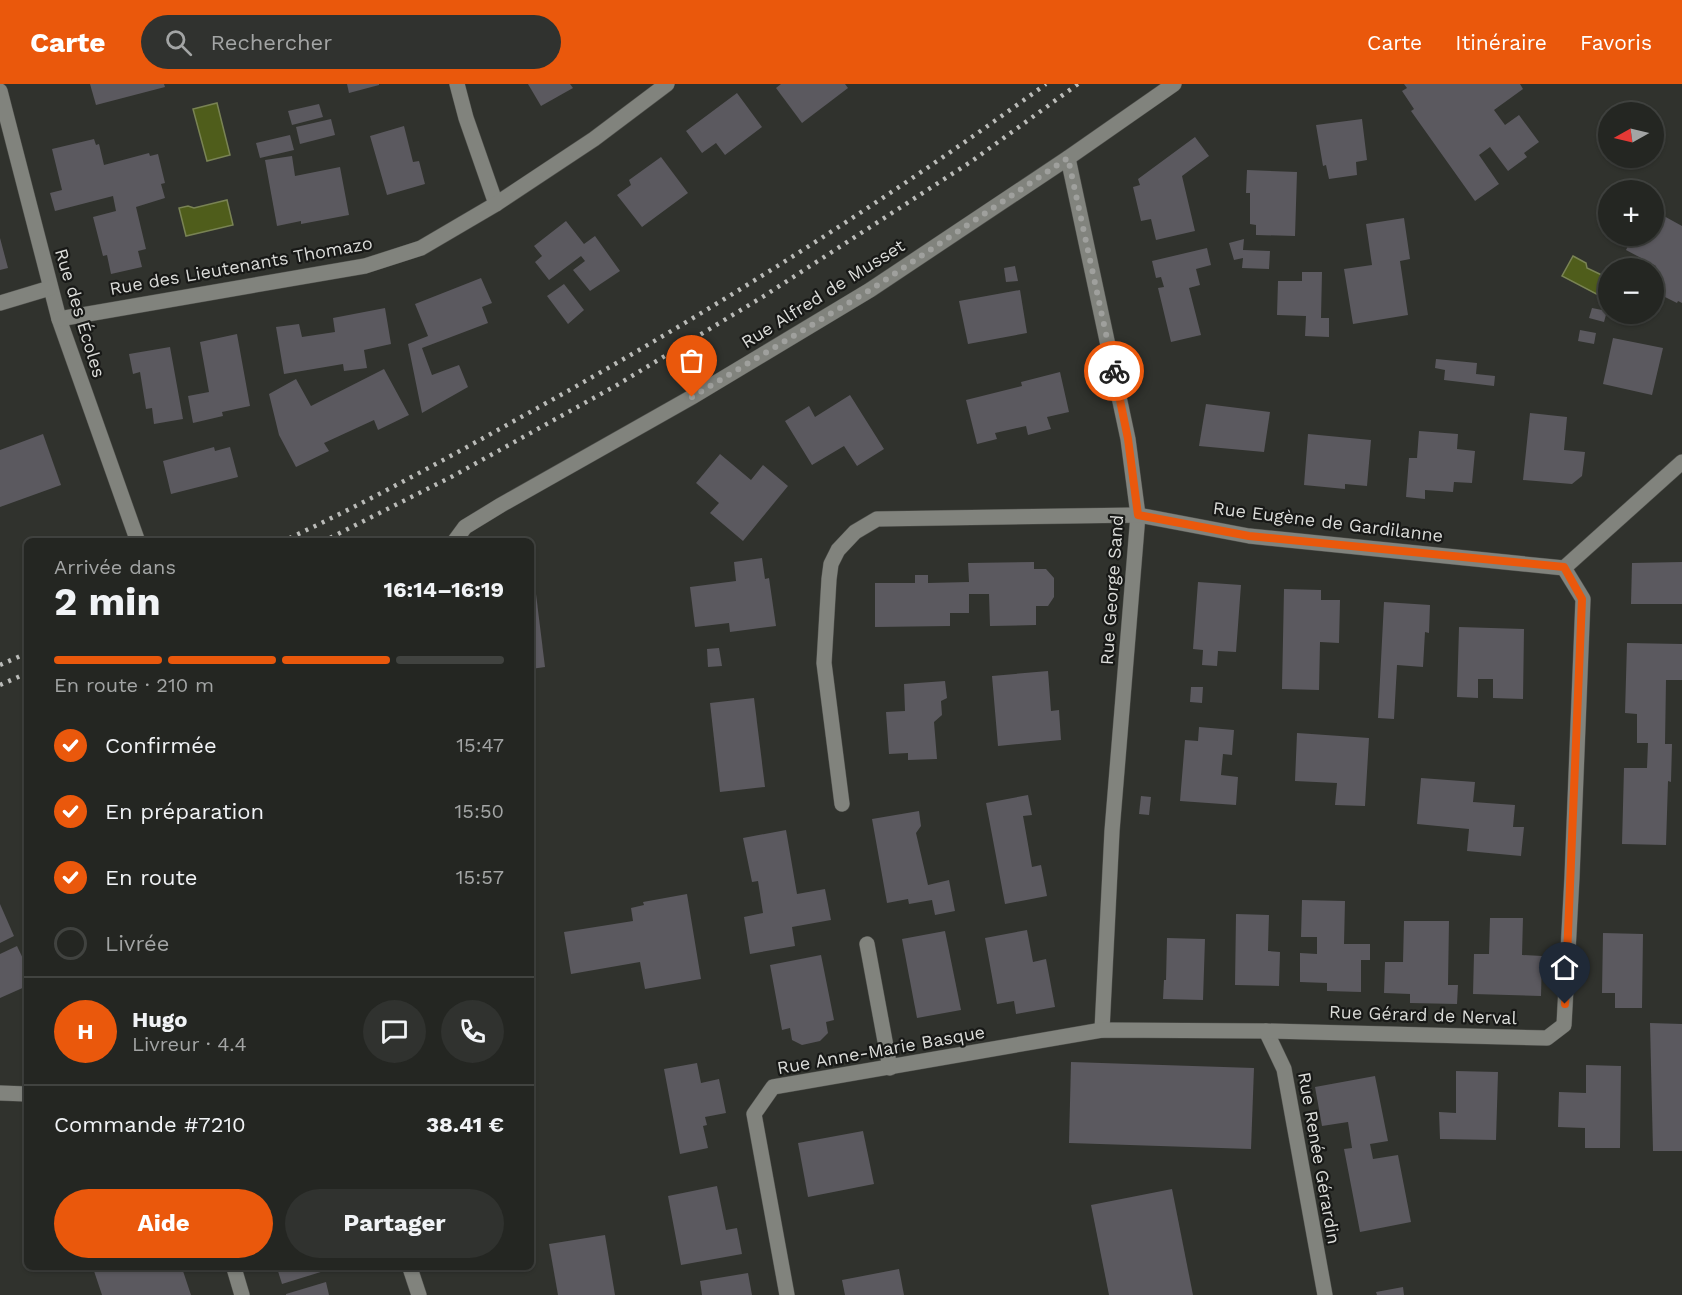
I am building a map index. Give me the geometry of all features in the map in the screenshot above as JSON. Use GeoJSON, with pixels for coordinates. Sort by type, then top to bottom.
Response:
{"type":"FeatureCollection","features":[{"type":"Feature","properties":{"kind":"street"},"geometry":{"type":"LineString","coordinates":[[457,84],[466,118],[496,204]]}},
{"type":"Feature","properties":{"kind":"street","name":"Rue des Lieutenants Thomazo"},"geometry":{"type":"LineString","coordinates":[[59,319],[364,266],[421,248],[496,204],[594,139],[667,84]]}},
{"type":"Feature","properties":{"kind":"street","name":"Rue Alfred de Musset"},"geometry":{"type":"LineString","coordinates":[[457,538],[465,527],[692,397],[870,290],[1174,84]]}},
{"type":"Feature","properties":{"kind":"street","name":"Rue des Écoles"},"geometry":{"type":"LineString","coordinates":[[0,91],[59,319],[137,538]]}},
{"type":"Feature","properties":{"kind":"street","name":"Rue George Sand"},"geometry":{"type":"LineString","coordinates":[[1068,158],[1128,439],[1138,515],[1112,831],[1102,1030]]}},
{"type":"Feature","properties":{"kind":"street"},"geometry":{"type":"LineString","coordinates":[[0,303],[50,288]]}},
{"type":"Feature","properties":{"kind":"street"},"geometry":{"type":"LineString","coordinates":[[1564,567],[1682,462]]}},
{"type":"Feature","properties":{"kind":"street","name":"Rue Eugène de Gardilanne"},"geometry":{"type":"LineString","coordinates":[[842,804],[824,663],[831,564],[838,550],[855,532],[877,519],[1138,515],[1249,536],[1564,567]]}},
{"type":"Feature","properties":{"kind":"street","name":"Rue Gérard de Nerval"},"geometry":{"type":"LineString","coordinates":[[1102,1030],[1266,1030],[1547,1038],[1564,1025],[1582,599],[1564,567]]}},
{"type":"Feature","properties":{"kind":"street"},"geometry":{"type":"LineString","coordinates":[[867,944],[890,1068]]}},
{"type":"Feature","properties":{"kind":"street","name":"Rue Anne-Marie Basque"},"geometry":{"type":"LineString","coordinates":[[787,1295],[754,1114],[773,1087],[1102,1030]]}},
{"type":"Feature","properties":{"kind":"street","name":"Rue Renée Gérardin"},"geometry":{"type":"LineString","coordinates":[[1266,1030],[1284,1069],[1325,1295]]}},
{"type":"Feature","properties":{"kind":"street"},"geometry":{"type":"LineString","coordinates":[[0,1094],[24,1094]]}},
{"type":"Feature","properties":{"kind":"street"},"geometry":{"type":"LineString","coordinates":[[235,1270],[242,1295]]}},
{"type":"Feature","properties":{"kind":"street"},"geometry":{"type":"LineString","coordinates":[[411,1270],[419,1295]]}},
{"type":"Feature","properties":{"kind":"shaded area"},"geometry":{"type":"Polygon","coordinates":[[[217,103],[230,155],[207,161],[193,109],[217,103]]]}},
{"type":"Feature","properties":{"kind":"shaded area"},"geometry":{"type":"Polygon","coordinates":[[[227,200],[233,225],[186,236],[179,208],[188,206],[194,208],[227,200]]]}},
{"type":"Feature","properties":{"kind":"shaded area"},"geometry":{"type":"Polygon","coordinates":[[[1573,256],[1586,263],[1587,268],[1598,273],[1598,295],[1562,276],[1573,256]]]}},
{"type":"Feature","properties":{"kind":"building"},"geometry":{"type":"Polygon","coordinates":[[[90,84],[164,84],[165,87],[96,105],[90,84]]]}},
{"type":"Feature","properties":{"kind":"building"},"geometry":{"type":"Polygon","coordinates":[[[347,84],[379,84],[379,85],[349,93],[347,84]]]}},
{"type":"Feature","properties":{"kind":"building"},"geometry":{"type":"Polygon","coordinates":[[[528,84],[570,84],[573,88],[541,106],[528,84]]]}},
{"type":"Feature","properties":{"kind":"building"},"geometry":{"type":"Polygon","coordinates":[[[781,84],[845,84],[848,88],[802,123],[776,88],[781,84]]]}},
{"type":"Feature","properties":{"kind":"building"},"geometry":{"type":"Polygon","coordinates":[[[1404,84],[1520,84],[1523,89],[1494,110],[1505,125],[1519,115],[1539,142],[1524,153],[1527,157],[1508,171],[1490,147],[1479,155],[1499,184],[1475,201],[1411,111],[1414,109],[1402,91],[1407,88],[1404,84]]]}},
{"type":"Feature","properties":{"kind":"building"},"geometry":{"type":"Polygon","coordinates":[[[737,93],[762,127],[725,155],[716,143],[702,153],[686,131],[737,93]]]}},
{"type":"Feature","properties":{"kind":"building"},"geometry":{"type":"Polygon","coordinates":[[[319,104],[323,117],[292,125],[288,111],[319,104]]]}},
{"type":"Feature","properties":{"kind":"building"},"geometry":{"type":"Polygon","coordinates":[[[331,119],[335,135],[300,144],[296,127],[331,119]]]}},
{"type":"Feature","properties":{"kind":"building"},"geometry":{"type":"Polygon","coordinates":[[[1362,119],[1367,160],[1356,162],[1357,175],[1329,179],[1326,165],[1323,166],[1316,125],[1362,119]]]}},
{"type":"Feature","properties":{"kind":"building"},"geometry":{"type":"Polygon","coordinates":[[[404,126],[413,162],[419,161],[425,184],[387,195],[370,136],[404,126]]]}},
{"type":"Feature","properties":{"kind":"building"},"geometry":{"type":"Polygon","coordinates":[[[290,135],[294,150],[260,158],[256,143],[290,135]]]}},
{"type":"Feature","properties":{"kind":"building"},"geometry":{"type":"Polygon","coordinates":[[[1195,137],[1209,156],[1182,176],[1195,231],[1156,240],[1151,219],[1141,221],[1133,187],[1140,185],[1138,179],[1195,137]]]}},
{"type":"Feature","properties":{"kind":"building"},"geometry":{"type":"Polygon","coordinates":[[[94,139],[96,145],[99,144],[104,165],[149,153],[150,156],[158,154],[165,183],[161,184],[165,198],[136,207],[146,249],[138,251],[142,267],[111,274],[107,255],[103,256],[93,217],[116,211],[113,196],[55,211],[50,193],[62,190],[52,149],[94,139]]]}},
{"type":"Feature","properties":{"kind":"building"},"geometry":{"type":"Polygon","coordinates":[[[292,156],[295,176],[340,167],[349,215],[277,226],[265,160],[292,156]]]}},
{"type":"Feature","properties":{"kind":"building"},"geometry":{"type":"Polygon","coordinates":[[[661,157],[688,193],[642,227],[617,195],[631,185],[629,180],[661,157]]]}},
{"type":"Feature","properties":{"kind":"building"},"geometry":{"type":"Polygon","coordinates":[[[1247,170],[1297,172],[1295,236],[1256,235],[1256,225],[1250,224],[1250,193],[1246,193],[1247,170]]]}},
{"type":"Feature","properties":{"kind":"building"},"geometry":{"type":"Polygon","coordinates":[[[1664,216],[1682,226],[1682,303],[1664,296],[1664,258],[1641,258],[1626,250],[1628,246],[1664,246],[1664,216]]]}},
{"type":"Feature","properties":{"kind":"building"},"geometry":{"type":"Polygon","coordinates":[[[1404,218],[1410,259],[1400,261],[1408,315],[1353,324],[1344,269],[1372,265],[1366,224],[1404,218]]]}},
{"type":"Feature","properties":{"kind":"building"},"geometry":{"type":"Polygon","coordinates":[[[566,221],[584,244],[595,236],[620,271],[590,291],[573,270],[585,261],[581,256],[549,280],[535,262],[542,256],[534,246],[566,221]]]}},
{"type":"Feature","properties":{"kind":"building"},"geometry":{"type":"Polygon","coordinates":[[[0,238],[8,268],[0,270],[0,238]]]}},
{"type":"Feature","properties":{"kind":"building"},"geometry":{"type":"Polygon","coordinates":[[[1244,239],[1243,250],[1270,251],[1269,269],[1242,268],[1243,258],[1234,260],[1229,243],[1244,239]]]}},
{"type":"Feature","properties":{"kind":"building"},"geometry":{"type":"Polygon","coordinates":[[[1207,248],[1211,265],[1196,269],[1200,285],[1189,288],[1201,335],[1171,342],[1158,288],[1164,287],[1161,277],[1156,278],[1152,261],[1207,248]]]}},
{"type":"Feature","properties":{"kind":"building"},"geometry":{"type":"Polygon","coordinates":[[[1015,266],[1018,281],[1006,282],[1004,268],[1015,266]]]}},
{"type":"Feature","properties":{"kind":"building"},"geometry":{"type":"Polygon","coordinates":[[[1302,272],[1322,272],[1321,318],[1329,318],[1329,337],[1305,336],[1306,316],[1277,315],[1278,281],[1302,281],[1302,272]]]}},
{"type":"Feature","properties":{"kind":"building"},"geometry":{"type":"Polygon","coordinates":[[[481,278],[492,303],[482,307],[488,323],[422,348],[432,375],[459,365],[468,387],[422,413],[408,344],[428,336],[415,304],[481,278]]]}},
{"type":"Feature","properties":{"kind":"building"},"geometry":{"type":"Polygon","coordinates":[[[564,284],[584,310],[568,324],[547,296],[564,284]]]}},
{"type":"Feature","properties":{"kind":"building"},"geometry":{"type":"Polygon","coordinates":[[[1020,290],[1027,333],[968,344],[959,301],[1020,290]]]}},
{"type":"Feature","properties":{"kind":"building"},"geometry":{"type":"Polygon","coordinates":[[[385,308],[391,344],[364,350],[367,368],[344,371],[343,364],[284,374],[276,327],[299,324],[302,337],[335,332],[333,318],[385,308]]]}},
{"type":"Feature","properties":{"kind":"building"},"geometry":{"type":"Polygon","coordinates":[[[1592,308],[1598,309],[1598,320],[1589,318],[1592,308]]]}},
{"type":"Feature","properties":{"kind":"building"},"geometry":{"type":"Polygon","coordinates":[[[1580,330],[1596,333],[1594,344],[1578,341],[1580,330]]]}},
{"type":"Feature","properties":{"kind":"building"},"geometry":{"type":"Polygon","coordinates":[[[237,334],[250,406],[222,412],[223,416],[193,423],[188,396],[209,392],[200,342],[237,334]]]}},
{"type":"Feature","properties":{"kind":"building"},"geometry":{"type":"Polygon","coordinates":[[[1613,338],[1663,348],[1652,395],[1603,384],[1613,338]]]}},
{"type":"Feature","properties":{"kind":"building"},"geometry":{"type":"Polygon","coordinates":[[[170,347],[183,419],[154,424],[152,408],[146,409],[140,372],[133,374],[129,354],[170,347]]]}},
{"type":"Feature","properties":{"kind":"building"},"geometry":{"type":"Polygon","coordinates":[[[1436,359],[1477,363],[1476,374],[1495,376],[1494,386],[1444,380],[1445,370],[1435,368],[1436,359]]]}},
{"type":"Feature","properties":{"kind":"building"},"geometry":{"type":"Polygon","coordinates":[[[384,369],[409,415],[378,430],[374,420],[324,443],[329,451],[296,467],[279,435],[269,394],[296,379],[311,406],[384,369]]]}},
{"type":"Feature","properties":{"kind":"building"},"geometry":{"type":"Polygon","coordinates":[[[1060,372],[1069,412],[1047,417],[1051,429],[1028,435],[1026,426],[995,433],[997,439],[977,444],[966,400],[1022,386],[1021,382],[1060,372]]]}},
{"type":"Feature","properties":{"kind":"building"},"geometry":{"type":"Polygon","coordinates":[[[850,395],[884,449],[857,466],[844,446],[812,465],[785,421],[809,406],[815,417],[850,395]]]}},
{"type":"Feature","properties":{"kind":"building"},"geometry":{"type":"Polygon","coordinates":[[[1206,404],[1270,412],[1264,452],[1199,446],[1206,404]]]}},
{"type":"Feature","properties":{"kind":"building"},"geometry":{"type":"Polygon","coordinates":[[[1530,413],[1567,417],[1564,450],[1585,452],[1582,476],[1572,484],[1523,480],[1530,413]]]}},
{"type":"Feature","properties":{"kind":"building"},"geometry":{"type":"Polygon","coordinates":[[[1419,431],[1458,434],[1457,449],[1475,451],[1472,483],[1454,482],[1453,492],[1425,490],[1425,499],[1406,497],[1409,458],[1417,458],[1419,431]]]}},
{"type":"Feature","properties":{"kind":"building"},"geometry":{"type":"Polygon","coordinates":[[[43,434],[61,485],[0,507],[0,450],[43,434]]]}},
{"type":"Feature","properties":{"kind":"building"},"geometry":{"type":"Polygon","coordinates":[[[1308,434],[1371,440],[1367,486],[1345,484],[1345,489],[1304,485],[1308,434]]]}},
{"type":"Feature","properties":{"kind":"building"},"geometry":{"type":"Polygon","coordinates":[[[214,447],[215,451],[230,447],[238,477],[171,494],[163,461],[214,447]]]}},
{"type":"Feature","properties":{"kind":"building"},"geometry":{"type":"Polygon","coordinates":[[[720,454],[751,480],[763,465],[788,486],[743,541],[710,513],[719,503],[696,483],[720,454]]]}},
{"type":"Feature","properties":{"kind":"building"},"geometry":{"type":"Polygon","coordinates":[[[762,558],[765,579],[769,578],[776,626],[730,632],[729,623],[695,627],[690,587],[736,581],[734,562],[762,558]]]}},
{"type":"Feature","properties":{"kind":"building"},"geometry":{"type":"Polygon","coordinates":[[[1034,562],[1034,569],[1046,569],[1054,578],[1054,597],[1048,606],[1036,606],[1036,625],[990,626],[989,594],[969,594],[969,613],[950,613],[950,626],[875,627],[875,583],[915,583],[915,575],[928,575],[928,583],[969,582],[968,563],[1034,562]]]}},
{"type":"Feature","properties":{"kind":"building"},"geometry":{"type":"Polygon","coordinates":[[[1682,562],[1682,604],[1631,604],[1632,563],[1682,562]]]}},
{"type":"Feature","properties":{"kind":"building"},"geometry":{"type":"Polygon","coordinates":[[[1198,582],[1241,585],[1236,652],[1218,651],[1217,666],[1202,665],[1203,650],[1193,649],[1198,582]]]}},
{"type":"Feature","properties":{"kind":"building"},"geometry":{"type":"Polygon","coordinates":[[[534,586],[545,667],[534,669],[534,586]]]}},
{"type":"Feature","properties":{"kind":"building"},"geometry":{"type":"Polygon","coordinates":[[[1284,589],[1321,590],[1321,600],[1340,600],[1339,643],[1320,642],[1319,690],[1282,689],[1284,589]]]}},
{"type":"Feature","properties":{"kind":"building"},"geometry":{"type":"Polygon","coordinates":[[[1384,602],[1430,605],[1429,633],[1425,632],[1423,667],[1397,665],[1394,719],[1378,718],[1384,602]]]}},
{"type":"Feature","properties":{"kind":"building"},"geometry":{"type":"Polygon","coordinates":[[[1459,627],[1524,629],[1523,699],[1493,698],[1493,679],[1478,679],[1478,698],[1457,697],[1459,627]]]}},
{"type":"Feature","properties":{"kind":"building"},"geometry":{"type":"Polygon","coordinates":[[[1627,643],[1682,644],[1682,680],[1666,680],[1665,744],[1672,744],[1666,845],[1622,844],[1624,768],[1647,768],[1648,743],[1637,743],[1637,714],[1625,713],[1627,643]]]}},
{"type":"Feature","properties":{"kind":"building"},"geometry":{"type":"Polygon","coordinates":[[[719,648],[722,666],[708,667],[707,649],[719,648]]]}},
{"type":"Feature","properties":{"kind":"building"},"geometry":{"type":"Polygon","coordinates":[[[1048,671],[1051,711],[1059,710],[1061,740],[998,746],[992,676],[1048,671]]]}},
{"type":"Feature","properties":{"kind":"building"},"geometry":{"type":"Polygon","coordinates":[[[945,681],[947,698],[941,701],[942,715],[934,722],[937,759],[908,760],[908,753],[889,754],[886,712],[905,711],[904,684],[945,681]]]}},
{"type":"Feature","properties":{"kind":"building"},"geometry":{"type":"Polygon","coordinates":[[[1191,687],[1203,687],[1202,703],[1190,702],[1191,687]]]}},
{"type":"Feature","properties":{"kind":"building"},"geometry":{"type":"Polygon","coordinates":[[[754,698],[765,787],[720,792],[710,703],[754,698]]]}},
{"type":"Feature","properties":{"kind":"building"},"geometry":{"type":"Polygon","coordinates":[[[1199,727],[1234,730],[1232,755],[1223,754],[1221,775],[1238,777],[1236,805],[1180,801],[1185,740],[1198,741],[1199,727]]]}},
{"type":"Feature","properties":{"kind":"building"},"geometry":{"type":"Polygon","coordinates":[[[1297,733],[1369,738],[1365,806],[1335,805],[1337,783],[1295,781],[1297,733]]]}},
{"type":"Feature","properties":{"kind":"building"},"geometry":{"type":"Polygon","coordinates":[[[534,751],[536,774],[534,774],[534,751]]]}},
{"type":"Feature","properties":{"kind":"building"},"geometry":{"type":"Polygon","coordinates":[[[1421,778],[1475,782],[1473,802],[1515,805],[1513,827],[1524,827],[1521,856],[1467,851],[1469,829],[1417,824],[1421,778]]]}},
{"type":"Feature","properties":{"kind":"building"},"geometry":{"type":"Polygon","coordinates":[[[1028,795],[1032,815],[1023,816],[1032,867],[1041,865],[1047,896],[1005,904],[986,803],[1028,795]]]}},
{"type":"Feature","properties":{"kind":"building"},"geometry":{"type":"Polygon","coordinates":[[[1141,796],[1151,797],[1149,815],[1139,814],[1141,796]]]}},
{"type":"Feature","properties":{"kind":"building"},"geometry":{"type":"Polygon","coordinates":[[[919,811],[921,826],[916,833],[928,885],[949,880],[955,911],[935,915],[932,900],[909,904],[908,899],[887,903],[872,819],[919,811]]]}},
{"type":"Feature","properties":{"kind":"building"},"geometry":{"type":"Polygon","coordinates":[[[786,830],[797,894],[825,889],[831,920],[792,927],[795,946],[750,954],[744,917],[763,913],[758,881],[752,882],[743,838],[786,830]]]}},
{"type":"Feature","properties":{"kind":"building"},"geometry":{"type":"Polygon","coordinates":[[[687,894],[701,979],[645,989],[640,962],[571,974],[564,932],[633,921],[631,908],[644,905],[643,902],[687,894]]]}},
{"type":"Feature","properties":{"kind":"building"},"geometry":{"type":"Polygon","coordinates":[[[1302,900],[1345,901],[1344,944],[1370,944],[1370,960],[1361,960],[1361,992],[1327,991],[1327,983],[1300,982],[1300,953],[1317,954],[1317,937],[1301,937],[1302,900]]]}},
{"type":"Feature","properties":{"kind":"building"},"geometry":{"type":"Polygon","coordinates":[[[0,904],[14,936],[0,943],[0,904]]]}},
{"type":"Feature","properties":{"kind":"building"},"geometry":{"type":"Polygon","coordinates":[[[1236,914],[1269,915],[1268,951],[1280,952],[1279,986],[1235,985],[1236,914]]]}},
{"type":"Feature","properties":{"kind":"building"},"geometry":{"type":"Polygon","coordinates":[[[1490,918],[1523,918],[1522,955],[1542,956],[1541,996],[1473,994],[1474,954],[1489,954],[1490,918]]]}},
{"type":"Feature","properties":{"kind":"building"},"geometry":{"type":"Polygon","coordinates":[[[1404,921],[1449,921],[1448,985],[1458,985],[1457,1004],[1410,1003],[1410,994],[1384,993],[1385,962],[1403,962],[1404,921]]]}},
{"type":"Feature","properties":{"kind":"building"},"geometry":{"type":"Polygon","coordinates":[[[1027,930],[1033,962],[1046,959],[1055,1007],[1016,1014],[1014,1001],[997,1004],[985,938],[1027,930]]]}},
{"type":"Feature","properties":{"kind":"building"},"geometry":{"type":"Polygon","coordinates":[[[945,931],[961,1010],[917,1018],[902,939],[945,931]]]}},
{"type":"Feature","properties":{"kind":"building"},"geometry":{"type":"Polygon","coordinates":[[[1603,933],[1643,934],[1642,1008],[1615,1008],[1615,993],[1602,993],[1603,933]]]}},
{"type":"Feature","properties":{"kind":"building"},"geometry":{"type":"Polygon","coordinates":[[[1167,938],[1205,939],[1203,1000],[1163,999],[1167,938]]]}},
{"type":"Feature","properties":{"kind":"building"},"geometry":{"type":"Polygon","coordinates":[[[17,946],[24,961],[24,987],[0,998],[0,954],[17,946]]]}},
{"type":"Feature","properties":{"kind":"building"},"geometry":{"type":"Polygon","coordinates":[[[821,955],[834,1020],[826,1022],[828,1033],[820,1041],[802,1045],[792,1040],[790,1028],[782,1030],[770,965],[821,955]]]}},
{"type":"Feature","properties":{"kind":"building"},"geometry":{"type":"Polygon","coordinates":[[[1650,1023],[1682,1024],[1682,1151],[1653,1151],[1650,1023]]]}},
{"type":"Feature","properties":{"kind":"building"},"geometry":{"type":"Polygon","coordinates":[[[1071,1062],[1254,1068],[1251,1149],[1069,1143],[1071,1062]]]}},
{"type":"Feature","properties":{"kind":"building"},"geometry":{"type":"Polygon","coordinates":[[[697,1063],[701,1083],[719,1079],[726,1113],[705,1117],[707,1125],[703,1126],[708,1148],[680,1154],[664,1069],[697,1063]]]}},
{"type":"Feature","properties":{"kind":"building"},"geometry":{"type":"Polygon","coordinates":[[[1586,1065],[1621,1066],[1620,1148],[1585,1148],[1585,1128],[1558,1127],[1559,1092],[1586,1093],[1586,1065]]]}},
{"type":"Feature","properties":{"kind":"building"},"geometry":{"type":"Polygon","coordinates":[[[1456,1071],[1498,1072],[1496,1140],[1440,1139],[1439,1112],[1456,1113],[1456,1071]]]}},
{"type":"Feature","properties":{"kind":"building"},"geometry":{"type":"Polygon","coordinates":[[[1375,1076],[1388,1141],[1370,1144],[1373,1159],[1398,1155],[1411,1222],[1360,1232],[1344,1149],[1352,1148],[1348,1122],[1322,1126],[1315,1087],[1375,1076]]]}},
{"type":"Feature","properties":{"kind":"building"},"geometry":{"type":"Polygon","coordinates":[[[863,1131],[874,1184],[808,1197],[798,1143],[863,1131]]]}},
{"type":"Feature","properties":{"kind":"building"},"geometry":{"type":"Polygon","coordinates":[[[717,1186],[726,1230],[737,1228],[742,1254],[681,1265],[668,1196],[717,1186]]]}},
{"type":"Feature","properties":{"kind":"building"},"geometry":{"type":"Polygon","coordinates":[[[1172,1189],[1193,1295],[1109,1295],[1091,1205],[1172,1189]]]}},
{"type":"Feature","properties":{"kind":"building"},"geometry":{"type":"Polygon","coordinates":[[[605,1235],[615,1295],[558,1295],[549,1244],[605,1235]]]}},
{"type":"Feature","properties":{"kind":"building"},"geometry":{"type":"Polygon","coordinates":[[[899,1269],[904,1295],[845,1295],[842,1280],[899,1269]]]}},
{"type":"Feature","properties":{"kind":"building"},"geometry":{"type":"Polygon","coordinates":[[[94,1270],[183,1270],[191,1295],[102,1295],[94,1270]]]}},
{"type":"Feature","properties":{"kind":"building"},"geometry":{"type":"Polygon","coordinates":[[[278,1270],[324,1271],[282,1284],[278,1270]]]}},
{"type":"Feature","properties":{"kind":"building"},"geometry":{"type":"Polygon","coordinates":[[[748,1273],[752,1295],[702,1295],[700,1281],[748,1273]]]}},
{"type":"Feature","properties":{"kind":"building"},"geometry":{"type":"Polygon","coordinates":[[[326,1282],[329,1295],[286,1295],[286,1294],[326,1282]]]}},
{"type":"Feature","properties":{"kind":"building"},"geometry":{"type":"Polygon","coordinates":[[[1403,1287],[1404,1295],[1377,1295],[1376,1292],[1403,1287]]]}},
{"type":"Feature","properties":{"kind":"railway"},"geometry":{"type":"LineString","coordinates":[[289,538],[434,465],[658,339],[855,216],[1046,84]]}},
{"type":"Feature","properties":{"kind":"railway"},"geometry":{"type":"LineString","coordinates":[[330,538],[453,476],[617,385],[764,296],[972,161],[1078,84]]}},
{"type":"Feature","properties":{"kind":"railway"},"geometry":{"type":"LineString","coordinates":[[0,665],[24,654]]}},
{"type":"Feature","properties":{"kind":"railway"},"geometry":{"type":"LineString","coordinates":[[0,685],[24,674]]}},
{"type":"Feature","properties":{"kind":"way so far"},"geometry":{"type":"LineString","coordinates":[[692,397],[870,290],[1068,158],[1114,371]]}},
{"type":"Feature","properties":{"kind":"route"},"geometry":{"type":"LineString","coordinates":[[1114,371],[1128,439],[1138,515],[1249,536],[1564,567],[1582,599],[1565,1004]]}}]}
